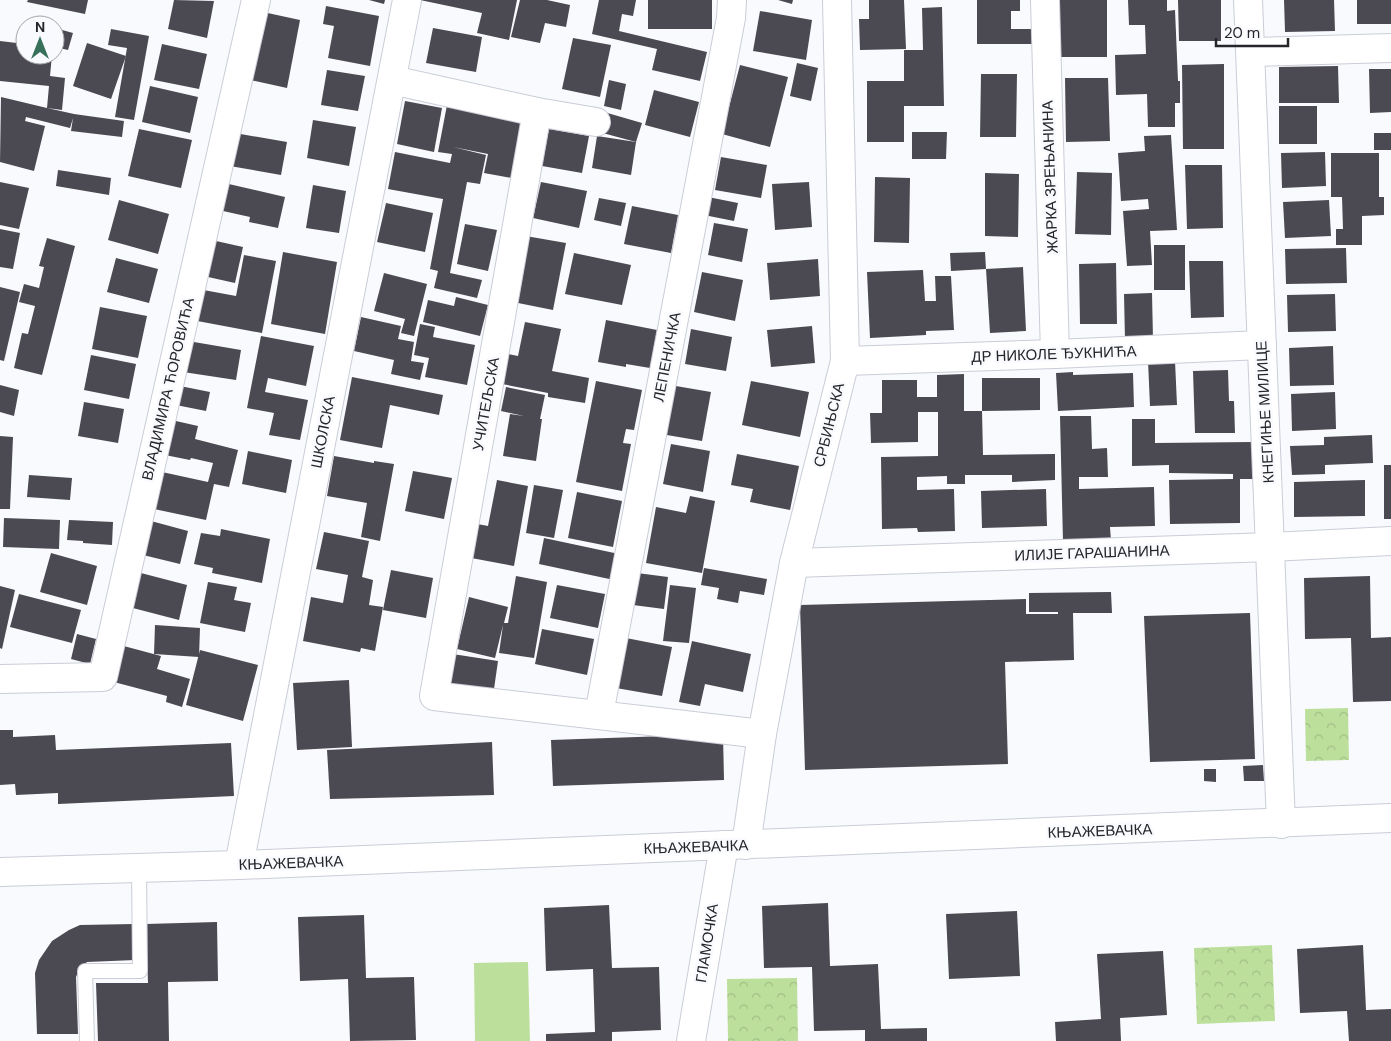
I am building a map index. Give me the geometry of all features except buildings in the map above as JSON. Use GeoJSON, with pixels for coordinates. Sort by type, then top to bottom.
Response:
{"type":"FeatureCollection","features":[{"type":"Feature","properties":{"kind":"street","name":"ВЛАДИМИРА ЋОРОВИЋА"},"geometry":{"type":"LineString","coordinates":[[0,678],[103,677],[256,0]]}},
{"type":"Feature","properties":{"kind":"street","name":"ШКОЛСКА"},"geometry":{"type":"LineString","coordinates":[[239,865],[407,0]]}},
{"type":"Feature","properties":{"kind":"street","name":"ЛЕПЕНИЧКА"},"geometry":{"type":"LineString","coordinates":[[599,714],[728,37],[732,0]]}},
{"type":"Feature","properties":{"kind":"street","name":"СРБИЊСКА"},"geometry":{"type":"LineString","coordinates":[[735,845],[762,734],[794,563],[845,360],[837,0]]}},
{"type":"Feature","properties":{"kind":"street","name":"ЖАРКА ЗРЕЊАНИНА"},"geometry":{"type":"LineString","coordinates":[[1045,0],[1055,354]]}},
{"type":"Feature","properties":{"kind":"street","name":"КНЕГИЊЕ МИЛИЦЕ"},"geometry":{"type":"LineString","coordinates":[[1248,0],[1281,824]]}},
{"type":"Feature","properties":{"kind":"street"},"geometry":{"type":"LineString","coordinates":[[1251,52],[1391,48]]}},
{"type":"Feature","properties":{"kind":"street"},"geometry":{"type":"LineString","coordinates":[[392,80],[538,112],[596,122]]}},
{"type":"Feature","properties":{"kind":"street","name":"УЧИТЕЉСКА"},"geometry":{"type":"LineString","coordinates":[[538,112],[434,696],[599,714]]}},
{"type":"Feature","properties":{"kind":"street","name":"ДР НИКОЛЕ ЂУКНИЋА"},"geometry":{"type":"LineString","coordinates":[[845,360],[1055,354],[1262,345]]}},
{"type":"Feature","properties":{"kind":"street","name":"ИЛИЈЕ ГАРАШАНИНА"},"geometry":{"type":"LineString","coordinates":[[794,563],[1271,547],[1391,541]]}},
{"type":"Feature","properties":{"kind":"street"},"geometry":{"type":"LineString","coordinates":[[599,714],[762,734]]}},
{"type":"Feature","properties":{"kind":"street","name":"КЊАЖЕВАЧКА"},"geometry":{"type":"LineString","coordinates":[[0,872],[239,865],[1281,824],[1391,818]]}},
{"type":"Feature","properties":{"kind":"street","name":"ГЛАМОЧКА"},"geometry":{"type":"LineString","coordinates":[[691,1041],[735,845]]}},
{"type":"Feature","properties":{"kind":"lane"},"geometry":{"type":"LineString","coordinates":[[87,1041],[85,971],[140,971],[139,867]]}},
{"type":"Feature","properties":{"kind":"green space"},"geometry":{"type":"Polygon","coordinates":[[[1348,708],[1349,760],[1306,761],[1305,709],[1348,708]]]}},
{"type":"Feature","properties":{"kind":"green space"},"geometry":{"type":"Polygon","coordinates":[[[1272,945],[1275,1021],[1197,1024],[1194,948],[1272,945]]]}},
{"type":"Feature","properties":{"kind":"green space"},"geometry":{"type":"Polygon","coordinates":[[[528,962],[530,1041],[475,1041],[474,963],[528,962]]]}},
{"type":"Feature","properties":{"kind":"green space"},"geometry":{"type":"Polygon","coordinates":[[[797,978],[798,1041],[728,1041],[727,979],[797,978]]]}}]}
